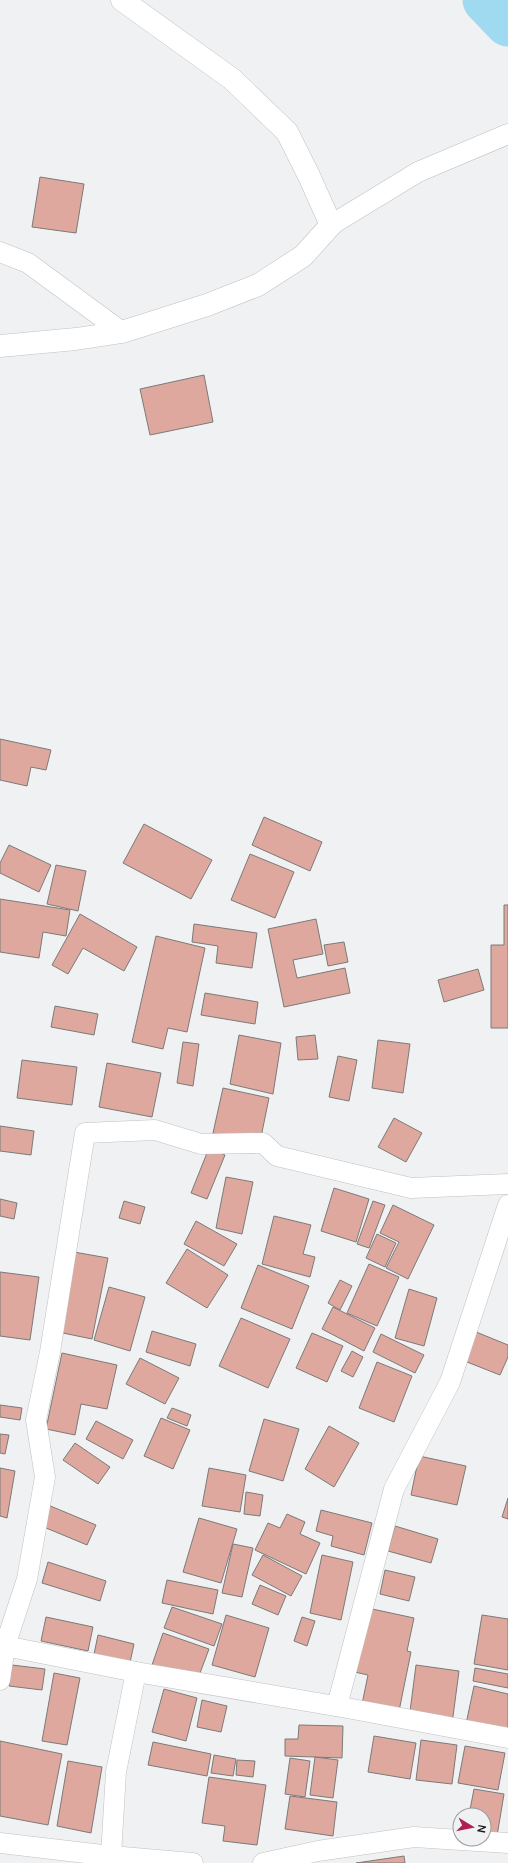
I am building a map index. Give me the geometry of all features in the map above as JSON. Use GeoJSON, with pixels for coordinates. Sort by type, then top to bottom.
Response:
{"type":"FeatureCollection","features":[{"type":"Feature","properties":{"kind":"main road"},"geometry":{"type":"LineString","coordinates":[[0,346],[76,339],[122,332],[207,305],[258,284],[303,256],[330,225],[310,176],[287,132],[232,79],[122,0]]}},
{"type":"Feature","properties":{"kind":"street"},"geometry":{"type":"LineString","coordinates":[[330,225],[418,172],[508,134]]}},
{"type":"Feature","properties":{"kind":"street"},"geometry":{"type":"LineString","coordinates":[[0,252],[28,263],[122,332]]}},
{"type":"Feature","properties":{"kind":"street"},"geometry":{"type":"LineString","coordinates":[[0,1680],[5,1646],[27,1579],[45,1477],[36,1420],[51,1344],[85,1133],[156,1130],[201,1144],[263,1143],[278,1156],[411,1188],[508,1184]]}},
{"type":"Feature","properties":{"kind":"street"},"geometry":{"type":"LineString","coordinates":[[337,1706],[394,1489],[450,1382],[508,1205]]}},
{"type":"Feature","properties":{"kind":"street"},"geometry":{"type":"LineString","coordinates":[[5,1646],[136,1672],[337,1706],[508,1738]]}},
{"type":"Feature","properties":{"kind":"street"},"geometry":{"type":"LineString","coordinates":[[111,1856],[116,1772],[136,1672]]}},
{"type":"Feature","properties":{"kind":"street"},"geometry":{"type":"LineString","coordinates":[[263,1863],[318,1851],[414,1837],[508,1843]]}},
{"type":"Feature","properties":{"kind":"street"},"geometry":{"type":"LineString","coordinates":[[0,1843],[111,1856],[192,1863]]}},
{"type":"Feature","properties":{"kind":"building"},"geometry":{"type":"Polygon","coordinates":[[[40,177],[84,184],[76,233],[32,227],[40,177]]]}},
{"type":"Feature","properties":{"kind":"building"},"geometry":{"type":"Polygon","coordinates":[[[204,375],[213,422],[150,435],[140,389],[204,375]]]}},
{"type":"Feature","properties":{"kind":"building"},"geometry":{"type":"Polygon","coordinates":[[[0,739],[51,750],[46,770],[31,767],[27,786],[0,780],[0,739]]]}},
{"type":"Feature","properties":{"kind":"building"},"geometry":{"type":"Polygon","coordinates":[[[264,817],[322,842],[310,871],[252,845],[264,817]]]}},
{"type":"Feature","properties":{"kind":"building"},"geometry":{"type":"Polygon","coordinates":[[[144,824],[212,860],[191,899],[123,863],[144,824]]]}},
{"type":"Feature","properties":{"kind":"building"},"geometry":{"type":"Polygon","coordinates":[[[9,845],[51,865],[39,892],[0,873],[0,863],[9,845]]]}},
{"type":"Feature","properties":{"kind":"building"},"geometry":{"type":"Polygon","coordinates":[[[250,854],[294,872],[275,918],[231,900],[250,854]]]}},
{"type":"Feature","properties":{"kind":"building"},"geometry":{"type":"Polygon","coordinates":[[[56,865],[86,871],[78,911],[47,904],[56,865]]]}},
{"type":"Feature","properties":{"kind":"building"},"geometry":{"type":"Polygon","coordinates":[[[0,899],[70,910],[66,936],[43,932],[39,958],[0,952],[0,899]]]}},
{"type":"Feature","properties":{"kind":"building"},"geometry":{"type":"Polygon","coordinates":[[[504,905],[508,905],[508,1028],[491,1028],[491,945],[504,945],[504,905]]]}},
{"type":"Feature","properties":{"kind":"building"},"geometry":{"type":"Polygon","coordinates":[[[80,914],[137,947],[124,971],[83,948],[68,974],[52,965],[80,914]]]}},
{"type":"Feature","properties":{"kind":"building"},"geometry":{"type":"Polygon","coordinates":[[[316,919],[323,954],[293,960],[297,978],[345,968],[350,993],[284,1007],[268,929],[316,919]]]}},
{"type":"Feature","properties":{"kind":"building"},"geometry":{"type":"Polygon","coordinates":[[[194,924],[257,933],[252,968],[216,963],[218,946],[192,942],[194,924]]]}},
{"type":"Feature","properties":{"kind":"building"},"geometry":{"type":"Polygon","coordinates":[[[156,936],[205,948],[187,1032],[168,1028],[163,1049],[132,1042],[156,936]]]}},
{"type":"Feature","properties":{"kind":"building"},"geometry":{"type":"Polygon","coordinates":[[[344,942],[348,962],[328,966],[324,945],[344,942]]]}},
{"type":"Feature","properties":{"kind":"building"},"geometry":{"type":"Polygon","coordinates":[[[478,969],[484,990],[444,1002],[438,980],[478,969]]]}},
{"type":"Feature","properties":{"kind":"building"},"geometry":{"type":"Polygon","coordinates":[[[205,993],[258,1002],[255,1024],[201,1015],[205,993]]]}},
{"type":"Feature","properties":{"kind":"building"},"geometry":{"type":"Polygon","coordinates":[[[55,1006],[98,1014],[94,1035],[51,1027],[55,1006]]]}},
{"type":"Feature","properties":{"kind":"building"},"geometry":{"type":"Polygon","coordinates":[[[239,1035],[281,1043],[273,1094],[230,1084],[239,1035]]]}},
{"type":"Feature","properties":{"kind":"building"},"geometry":{"type":"Polygon","coordinates":[[[315,1035],[318,1059],[298,1060],[296,1037],[315,1035]]]}},
{"type":"Feature","properties":{"kind":"building"},"geometry":{"type":"Polygon","coordinates":[[[378,1040],[410,1044],[403,1093],[372,1088],[378,1040]]]}},
{"type":"Feature","properties":{"kind":"building"},"geometry":{"type":"Polygon","coordinates":[[[183,1042],[199,1044],[193,1086],[177,1083],[183,1042]]]}},
{"type":"Feature","properties":{"kind":"building"},"geometry":{"type":"Polygon","coordinates":[[[338,1056],[357,1060],[349,1101],[329,1097],[338,1056]]]}},
{"type":"Feature","properties":{"kind":"building"},"geometry":{"type":"Polygon","coordinates":[[[22,1060],[77,1067],[72,1105],[17,1098],[22,1060]]]}},
{"type":"Feature","properties":{"kind":"building"},"geometry":{"type":"Polygon","coordinates":[[[107,1063],[161,1073],[152,1117],[99,1107],[107,1063]]]}},
{"type":"Feature","properties":{"kind":"building"},"geometry":{"type":"Polygon","coordinates":[[[223,1088],[269,1098],[260,1142],[213,1133],[223,1088]]]}},
{"type":"Feature","properties":{"kind":"building"},"geometry":{"type":"Polygon","coordinates":[[[394,1118],[422,1133],[406,1162],[378,1147],[394,1118]]]}},
{"type":"Feature","properties":{"kind":"building"},"geometry":{"type":"Polygon","coordinates":[[[0,1126],[34,1131],[31,1155],[0,1151],[0,1126]]]}},
{"type":"Feature","properties":{"kind":"building"},"geometry":{"type":"Polygon","coordinates":[[[209,1148],[225,1155],[207,1199],[191,1193],[209,1148]]]}},
{"type":"Feature","properties":{"kind":"building"},"geometry":{"type":"Polygon","coordinates":[[[226,1177],[253,1182],[242,1234],[216,1228],[226,1177]]]}},
{"type":"Feature","properties":{"kind":"building"},"geometry":{"type":"Polygon","coordinates":[[[334,1188],[369,1199],[356,1242],[321,1231],[334,1188]]]}},
{"type":"Feature","properties":{"kind":"building"},"geometry":{"type":"Polygon","coordinates":[[[0,1199],[17,1203],[14,1219],[0,1216],[0,1199]]]}},
{"type":"Feature","properties":{"kind":"building"},"geometry":{"type":"Polygon","coordinates":[[[124,1201],[145,1207],[140,1224],[119,1218],[124,1201]]]}},
{"type":"Feature","properties":{"kind":"building"},"geometry":{"type":"Polygon","coordinates":[[[373,1201],[385,1205],[369,1248],[357,1244],[373,1201]]]}},
{"type":"Feature","properties":{"kind":"building"},"geometry":{"type":"Polygon","coordinates":[[[393,1205],[434,1225],[408,1279],[386,1268],[399,1242],[380,1233],[393,1205]]]}},
{"type":"Feature","properties":{"kind":"building"},"geometry":{"type":"Polygon","coordinates":[[[274,1216],[311,1225],[303,1254],[315,1257],[310,1277],[262,1264],[274,1216]]]}},
{"type":"Feature","properties":{"kind":"building"},"geometry":{"type":"Polygon","coordinates":[[[196,1221],[237,1244],[224,1266],[184,1244],[196,1221]]]}},
{"type":"Feature","properties":{"kind":"building"},"geometry":{"type":"Polygon","coordinates":[[[377,1234],[396,1243],[385,1267],[366,1258],[377,1234]]]}},
{"type":"Feature","properties":{"kind":"building"},"geometry":{"type":"Polygon","coordinates":[[[187,1249],[228,1275],[207,1308],[166,1283],[187,1249]]]}},
{"type":"Feature","properties":{"kind":"building"},"geometry":{"type":"Polygon","coordinates":[[[74,1252],[108,1258],[92,1339],[58,1332],[74,1252]]]}},
{"type":"Feature","properties":{"kind":"building"},"geometry":{"type":"Polygon","coordinates":[[[369,1264],[399,1277],[377,1326],[347,1313],[369,1264]]]}},
{"type":"Feature","properties":{"kind":"building"},"geometry":{"type":"Polygon","coordinates":[[[258,1265],[309,1286],[292,1329],[241,1308],[258,1265]]]}},
{"type":"Feature","properties":{"kind":"building"},"geometry":{"type":"Polygon","coordinates":[[[0,1272],[39,1277],[30,1340],[0,1336],[0,1272]]]}},
{"type":"Feature","properties":{"kind":"building"},"geometry":{"type":"Polygon","coordinates":[[[340,1280],[352,1286],[340,1310],[328,1303],[340,1280]]]}},
{"type":"Feature","properties":{"kind":"building"},"geometry":{"type":"Polygon","coordinates":[[[109,1287],[145,1297],[130,1351],[94,1340],[109,1287]]]}},
{"type":"Feature","properties":{"kind":"building"},"geometry":{"type":"Polygon","coordinates":[[[409,1289],[437,1298],[424,1346],[395,1338],[409,1289]]]}},
{"type":"Feature","properties":{"kind":"building"},"geometry":{"type":"Polygon","coordinates":[[[333,1307],[375,1328],[364,1351],[322,1329],[333,1307]]]}},
{"type":"Feature","properties":{"kind":"building"},"geometry":{"type":"Polygon","coordinates":[[[241,1318],[290,1339],[268,1388],[219,1366],[241,1318]]]}},
{"type":"Feature","properties":{"kind":"building"},"geometry":{"type":"Polygon","coordinates":[[[464,1327],[508,1345],[508,1357],[500,1375],[467,1362],[452,1399],[437,1393],[464,1327]]]}},
{"type":"Feature","properties":{"kind":"building"},"geometry":{"type":"Polygon","coordinates":[[[152,1331],[196,1344],[190,1366],[146,1352],[152,1331]]]}},
{"type":"Feature","properties":{"kind":"building"},"geometry":{"type":"Polygon","coordinates":[[[312,1333],[343,1346],[327,1382],[296,1368],[312,1333]]]}},
{"type":"Feature","properties":{"kind":"building"},"geometry":{"type":"Polygon","coordinates":[[[381,1334],[424,1355],[415,1373],[373,1352],[381,1334]]]}},
{"type":"Feature","properties":{"kind":"building"},"geometry":{"type":"Polygon","coordinates":[[[352,1351],[363,1357],[353,1377],[341,1371],[352,1351]]]}},
{"type":"Feature","properties":{"kind":"building"},"geometry":{"type":"Polygon","coordinates":[[[62,1353],[117,1365],[107,1409],[81,1404],[75,1435],[46,1429],[62,1353]]]}},
{"type":"Feature","properties":{"kind":"building"},"geometry":{"type":"Polygon","coordinates":[[[140,1358],[179,1378],[165,1404],[126,1384],[140,1358]]]}},
{"type":"Feature","properties":{"kind":"building"},"geometry":{"type":"Polygon","coordinates":[[[377,1362],[412,1376],[394,1422],[359,1408],[377,1362]]]}},
{"type":"Feature","properties":{"kind":"building"},"geometry":{"type":"Polygon","coordinates":[[[0,1405],[22,1408],[20,1420],[0,1417],[0,1405]]]}},
{"type":"Feature","properties":{"kind":"building"},"geometry":{"type":"Polygon","coordinates":[[[172,1408],[191,1415],[187,1426],[167,1418],[172,1408]]]}},
{"type":"Feature","properties":{"kind":"building"},"geometry":{"type":"Polygon","coordinates":[[[161,1418],[190,1430],[173,1469],[144,1456],[161,1418]]]}},
{"type":"Feature","properties":{"kind":"building"},"geometry":{"type":"Polygon","coordinates":[[[264,1419],[299,1429],[283,1481],[249,1471],[264,1419]]]}},
{"type":"Feature","properties":{"kind":"building"},"geometry":{"type":"Polygon","coordinates":[[[96,1421],[133,1440],[123,1459],[86,1439],[96,1421]]]}},
{"type":"Feature","properties":{"kind":"building"},"geometry":{"type":"Polygon","coordinates":[[[329,1426],[359,1443],[334,1487],[305,1469],[329,1426]]]}},
{"type":"Feature","properties":{"kind":"building"},"geometry":{"type":"Polygon","coordinates":[[[0,1434],[9,1435],[5,1454],[0,1453],[0,1434]]]}},
{"type":"Feature","properties":{"kind":"building"},"geometry":{"type":"Polygon","coordinates":[[[75,1443],[110,1467],[98,1484],[63,1460],[75,1443]]]}},
{"type":"Feature","properties":{"kind":"building"},"geometry":{"type":"Polygon","coordinates":[[[419,1456],[466,1466],[457,1505],[411,1495],[419,1456]]]}},
{"type":"Feature","properties":{"kind":"building"},"geometry":{"type":"Polygon","coordinates":[[[0,1468],[15,1471],[7,1518],[0,1516],[0,1468]]]}},
{"type":"Feature","properties":{"kind":"building"},"geometry":{"type":"Polygon","coordinates":[[[209,1468],[246,1475],[240,1512],[202,1506],[209,1468]]]}},
{"type":"Feature","properties":{"kind":"building"},"geometry":{"type":"Polygon","coordinates":[[[246,1492],[263,1495],[260,1516],[244,1514],[246,1492]]]}},
{"type":"Feature","properties":{"kind":"building"},"geometry":{"type":"Polygon","coordinates":[[[508,1498],[508,1519],[502,1517],[508,1498]]]}},
{"type":"Feature","properties":{"kind":"building"},"geometry":{"type":"Polygon","coordinates":[[[48,1505],[96,1525],[87,1545],[39,1525],[48,1505]]]}},
{"type":"Feature","properties":{"kind":"building"},"geometry":{"type":"Polygon","coordinates":[[[321,1510],[372,1523],[364,1555],[331,1546],[333,1536],[316,1531],[321,1510]]]}},
{"type":"Feature","properties":{"kind":"building"},"geometry":{"type":"Polygon","coordinates":[[[287,1514],[305,1522],[300,1534],[320,1543],[306,1574],[255,1550],[268,1523],[280,1528],[287,1514]]]}},
{"type":"Feature","properties":{"kind":"building"},"geometry":{"type":"Polygon","coordinates":[[[199,1518],[237,1529],[221,1583],[183,1572],[199,1518]]]}},
{"type":"Feature","properties":{"kind":"building"},"geometry":{"type":"Polygon","coordinates":[[[395,1526],[438,1539],[431,1563],[388,1551],[395,1526]]]}},
{"type":"Feature","properties":{"kind":"building"},"geometry":{"type":"Polygon","coordinates":[[[233,1544],[253,1548],[242,1597],[222,1593],[233,1544]]]}},
{"type":"Feature","properties":{"kind":"building"},"geometry":{"type":"Polygon","coordinates":[[[263,1555],[302,1576],[291,1596],[252,1575],[263,1555]]]}},
{"type":"Feature","properties":{"kind":"building"},"geometry":{"type":"Polygon","coordinates":[[[322,1555],[353,1562],[341,1620],[310,1613],[322,1555]]]}},
{"type":"Feature","properties":{"kind":"building"},"geometry":{"type":"Polygon","coordinates":[[[48,1562],[106,1581],[100,1601],[42,1583],[48,1562]]]}},
{"type":"Feature","properties":{"kind":"building"},"geometry":{"type":"Polygon","coordinates":[[[385,1570],[415,1577],[409,1601],[380,1594],[385,1570]]]}},
{"type":"Feature","properties":{"kind":"building"},"geometry":{"type":"Polygon","coordinates":[[[167,1580],[218,1590],[213,1614],[162,1603],[167,1580]]]}},
{"type":"Feature","properties":{"kind":"building"},"geometry":{"type":"Polygon","coordinates":[[[260,1585],[286,1596],[278,1615],[252,1604],[260,1585]]]}},
{"type":"Feature","properties":{"kind":"building"},"geometry":{"type":"Polygon","coordinates":[[[172,1607],[222,1624],[214,1646],[164,1628],[172,1607]]]}},
{"type":"Feature","properties":{"kind":"building"},"geometry":{"type":"Polygon","coordinates":[[[363,1607],[414,1618],[407,1651],[411,1652],[399,1711],[362,1704],[368,1675],[350,1671],[363,1607]]]}},
{"type":"Feature","properties":{"kind":"building"},"geometry":{"type":"Polygon","coordinates":[[[226,1615],[269,1628],[255,1677],[212,1665],[226,1615]]]}},
{"type":"Feature","properties":{"kind":"building"},"geometry":{"type":"Polygon","coordinates":[[[482,1615],[508,1619],[508,1670],[474,1664],[482,1615]]]}},
{"type":"Feature","properties":{"kind":"building"},"geometry":{"type":"Polygon","coordinates":[[[46,1617],[93,1627],[88,1651],[41,1641],[46,1617]]]}},
{"type":"Feature","properties":{"kind":"building"},"geometry":{"type":"Polygon","coordinates":[[[302,1617],[315,1621],[307,1646],[294,1641],[302,1617]]]}},
{"type":"Feature","properties":{"kind":"building"},"geometry":{"type":"Polygon","coordinates":[[[163,1633],[209,1649],[197,1681],[152,1665],[163,1633]]]}},
{"type":"Feature","properties":{"kind":"building"},"geometry":{"type":"Polygon","coordinates":[[[98,1635],[134,1644],[129,1667],[93,1659],[98,1635]]]}},
{"type":"Feature","properties":{"kind":"building"},"geometry":{"type":"Polygon","coordinates":[[[12,1665],[45,1669],[42,1690],[9,1686],[12,1665]]]}},
{"type":"Feature","properties":{"kind":"building"},"geometry":{"type":"Polygon","coordinates":[[[416,1665],[459,1671],[452,1724],[409,1719],[416,1665]]]}},
{"type":"Feature","properties":{"kind":"building"},"geometry":{"type":"Polygon","coordinates":[[[475,1668],[508,1674],[508,1688],[473,1681],[475,1668]]]}},
{"type":"Feature","properties":{"kind":"building"},"geometry":{"type":"Polygon","coordinates":[[[54,1673],[80,1678],[67,1745],[42,1741],[54,1673]]]}},
{"type":"Feature","properties":{"kind":"building"},"geometry":{"type":"Polygon","coordinates":[[[474,1686],[508,1694],[508,1734],[466,1724],[474,1686]]]}},
{"type":"Feature","properties":{"kind":"building"},"geometry":{"type":"Polygon","coordinates":[[[164,1689],[197,1698],[186,1741],[152,1732],[164,1689]]]}},
{"type":"Feature","properties":{"kind":"building"},"geometry":{"type":"Polygon","coordinates":[[[202,1700],[227,1706],[221,1732],[197,1727],[202,1700]]]}},
{"type":"Feature","properties":{"kind":"building"},"geometry":{"type":"Polygon","coordinates":[[[299,1725],[343,1726],[342,1758],[285,1756],[285,1739],[298,1739],[299,1725]]]}},
{"type":"Feature","properties":{"kind":"building"},"geometry":{"type":"Polygon","coordinates":[[[374,1736],[416,1743],[410,1779],[368,1772],[374,1736]]]}},
{"type":"Feature","properties":{"kind":"building"},"geometry":{"type":"Polygon","coordinates":[[[421,1740],[457,1745],[452,1784],[416,1780],[421,1740]]]}},
{"type":"Feature","properties":{"kind":"building"},"geometry":{"type":"Polygon","coordinates":[[[0,1741],[62,1754],[48,1825],[0,1816],[0,1741]]]}},
{"type":"Feature","properties":{"kind":"building"},"geometry":{"type":"Polygon","coordinates":[[[153,1742],[211,1754],[207,1776],[148,1765],[153,1742]]]}},
{"type":"Feature","properties":{"kind":"building"},"geometry":{"type":"Polygon","coordinates":[[[465,1746],[505,1753],[498,1790],[458,1783],[465,1746]]]}},
{"type":"Feature","properties":{"kind":"building"},"geometry":{"type":"Polygon","coordinates":[[[214,1755],[236,1759],[233,1776],[211,1773],[214,1755]]]}},
{"type":"Feature","properties":{"kind":"building"},"geometry":{"type":"Polygon","coordinates":[[[315,1757],[338,1760],[333,1798],[310,1795],[315,1757]]]}},
{"type":"Feature","properties":{"kind":"building"},"geometry":{"type":"Polygon","coordinates":[[[290,1758],[310,1761],[305,1797],[285,1794],[290,1758]]]}},
{"type":"Feature","properties":{"kind":"building"},"geometry":{"type":"Polygon","coordinates":[[[237,1760],[255,1761],[253,1777],[236,1775],[237,1760]]]}},
{"type":"Feature","properties":{"kind":"building"},"geometry":{"type":"Polygon","coordinates":[[[68,1761],[102,1767],[91,1833],[57,1826],[68,1761]]]}},
{"type":"Feature","properties":{"kind":"building"},"geometry":{"type":"Polygon","coordinates":[[[209,1777],[266,1785],[257,1845],[223,1841],[225,1826],[202,1823],[209,1777]]]}},
{"type":"Feature","properties":{"kind":"building"},"geometry":{"type":"Polygon","coordinates":[[[474,1789],[504,1794],[497,1836],[492,1835],[492,1807],[471,1807],[474,1789]]]}},
{"type":"Feature","properties":{"kind":"building"},"geometry":{"type":"Polygon","coordinates":[[[290,1796],[337,1802],[333,1836],[285,1829],[290,1796]]]}},
{"type":"Feature","properties":{"kind":"building"},"geometry":{"type":"Polygon","coordinates":[[[404,1856],[405,1863],[356,1863],[404,1856]]]}},
{"type":"Feature","properties":{"kind":"waterway"},"geometry":{"type":"LineString","coordinates":[[486,0],[508,23]]}}]}
